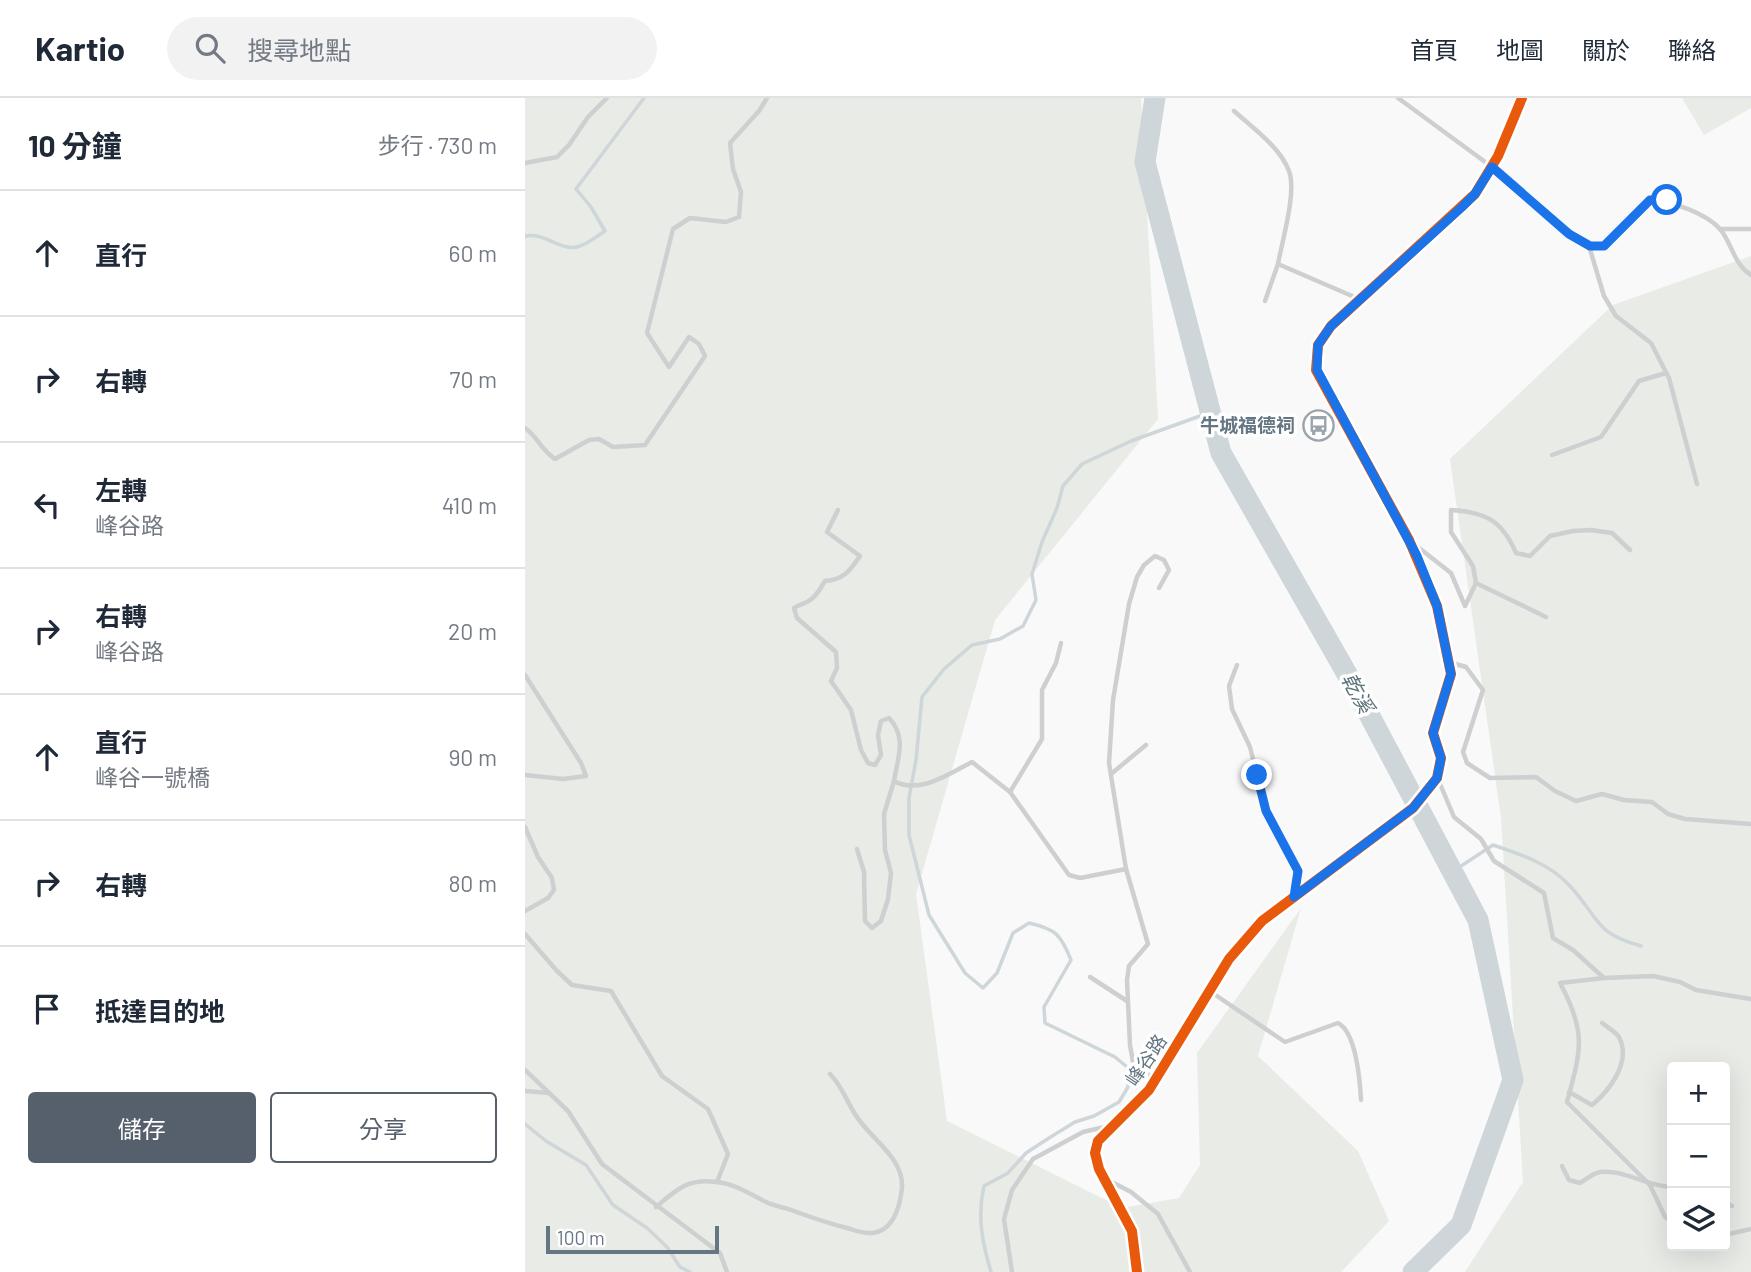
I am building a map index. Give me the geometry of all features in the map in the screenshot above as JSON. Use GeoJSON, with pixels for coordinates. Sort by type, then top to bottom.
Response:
{"type":"FeatureCollection","features":[{"type":"Feature","properties":{"kind":"street"},"geometry":{"type":"LineString","coordinates":[[1437,779],[1441,758],[1433,733],[1451,674],[1437,606],[1409,540],[1317,370],[1318,345],[1331,326],[1475,194],[1492,167],[1522,98]]}},
{"type":"Feature","properties":{"kind":"street","name":"峰谷路"},"geometry":{"type":"LineString","coordinates":[[1137,1272],[1132,1231],[1103,1177],[1095,1153],[1098,1141],[1149,1090],[1229,959],[1262,921],[1413,808],[1437,779]]}},
{"type":"Feature","properties":{"kind":"lane"},"geometry":{"type":"LineString","coordinates":[[525,163],[558,157],[588,117],[607,98]]}},
{"type":"Feature","properties":{"kind":"lane"},"geometry":{"type":"LineString","coordinates":[[525,428],[535,435],[541,450],[555,459],[589,440],[599,439],[613,447],[645,445],[705,356],[699,344],[689,337],[669,367],[647,333],[673,229],[690,218],[726,222],[739,217],[741,192],[733,169],[730,143],[767,98]]}},
{"type":"Feature","properties":{"kind":"lane"},"geometry":{"type":"LineString","coordinates":[[1398,98],[1492,167],[1569,234],[1590,246],[1604,246],[1650,200],[1667,200],[1701,215],[1720,229],[1744,271],[1751,275]]}},
{"type":"Feature","properties":{"kind":"lane"},"geometry":{"type":"LineString","coordinates":[[1234,111],[1278,152],[1290,173],[1291,194],[1278,264],[1265,301]]}},
{"type":"Feature","properties":{"kind":"lane"},"geometry":{"type":"LineString","coordinates":[[1720,229],[1751,229]]}},
{"type":"Feature","properties":{"kind":"lane"},"geometry":{"type":"LineString","coordinates":[[1590,246],[1604,296],[1616,316],[1651,343],[1667,373],[1697,484]]}},
{"type":"Feature","properties":{"kind":"lane"},"geometry":{"type":"LineString","coordinates":[[1278,264],[1360,299]]}},
{"type":"Feature","properties":{"kind":"lane"},"geometry":{"type":"LineString","coordinates":[[1552,455],[1601,437],[1639,381],[1667,373]]}},
{"type":"Feature","properties":{"kind":"lane"},"geometry":{"type":"LineString","coordinates":[[838,510],[827,532],[860,556],[845,576],[825,580],[808,603],[794,608],[797,618],[836,652],[837,668],[831,681],[851,710],[861,750],[868,763],[875,765],[881,755],[878,735],[881,721],[889,718],[899,728],[900,741],[894,780],[884,814],[885,850],[891,873],[888,899],[881,921],[872,928],[865,921],[864,872],[857,849]]}},
{"type":"Feature","properties":{"kind":"lane"},"geometry":{"type":"LineString","coordinates":[[1409,540],[1451,573],[1465,606],[1476,583],[1473,566],[1451,531],[1451,510],[1475,511],[1492,520],[1509,537],[1516,552],[1530,556],[1550,536],[1591,530],[1612,534],[1630,550]]}},
{"type":"Feature","properties":{"kind":"lane"},"geometry":{"type":"LineString","coordinates":[[1156,1080],[1133,1062],[1130,1045],[1129,966],[1148,944],[1126,869],[1109,764],[1113,700],[1129,604],[1137,576],[1144,565],[1156,556],[1164,560],[1169,570],[1159,588]]}},
{"type":"Feature","properties":{"kind":"lane"},"geometry":{"type":"LineString","coordinates":[[1476,583],[1546,617]]}},
{"type":"Feature","properties":{"kind":"lane"},"geometry":{"type":"LineString","coordinates":[[1010,792],[1042,739],[1042,690],[1056,663],[1061,643]]}},
{"type":"Feature","properties":{"kind":"lane"},"geometry":{"type":"LineString","coordinates":[[1449,662],[1466,667],[1483,690],[1463,752],[1467,763],[1490,778],[1536,777],[1555,791],[1576,801],[1602,794],[1624,800],[1652,802],[1668,814],[1685,819],[1751,824]]}},
{"type":"Feature","properties":{"kind":"lane"},"geometry":{"type":"LineString","coordinates":[[1237,665],[1229,686],[1232,709],[1250,747],[1266,811],[1298,871],[1294,897]]}},
{"type":"Feature","properties":{"kind":"lane"},"geometry":{"type":"LineString","coordinates":[[525,675],[581,763],[586,776],[577,779],[525,775]]}},
{"type":"Feature","properties":{"kind":"lane"},"geometry":{"type":"LineString","coordinates":[[1110,775],[1146,745]]}},
{"type":"Feature","properties":{"kind":"lane"},"geometry":{"type":"LineString","coordinates":[[894,780],[903,786],[933,782],[972,762],[1010,792],[1069,874],[1080,877],[1126,869]]}},
{"type":"Feature","properties":{"kind":"lane"},"geometry":{"type":"LineString","coordinates":[[1437,779],[1454,817],[1475,831],[1494,862],[1544,893],[1553,938],[1573,950],[1604,978]]}},
{"type":"Feature","properties":{"kind":"lane"},"geometry":{"type":"LineString","coordinates":[[525,827],[538,857],[552,878],[554,890],[548,898],[525,911]]}},
{"type":"Feature","properties":{"kind":"lane"},"geometry":{"type":"LineString","coordinates":[[525,934],[572,985],[611,991],[662,1076],[708,1109],[729,1154],[717,1182]]}},
{"type":"Feature","properties":{"kind":"lane"},"geometry":{"type":"LineString","coordinates":[[1667,1218],[1646,1182],[1567,1102],[1580,1044],[1579,1026],[1560,983],[1653,976],[1679,982],[1696,990],[1751,999]]}},
{"type":"Feature","properties":{"kind":"lane"},"geometry":{"type":"LineString","coordinates":[[1090,977],[1128,1002]]}},
{"type":"Feature","properties":{"kind":"lane"},"geometry":{"type":"LineString","coordinates":[[1210,991],[1285,1042],[1338,1023],[1343,1026],[1349,1033],[1360,1079],[1361,1100]]}},
{"type":"Feature","properties":{"kind":"lane"},"geometry":{"type":"LineString","coordinates":[[1569,1092],[1592,1105],[1606,1094],[1619,1069],[1622,1052],[1618,1036],[1602,1023]]}},
{"type":"Feature","properties":{"kind":"lane"},"geometry":{"type":"LineString","coordinates":[[525,1070],[568,1111],[601,1164],[720,1253],[727,1272]]}},
{"type":"Feature","properties":{"kind":"lane"},"geometry":{"type":"LineString","coordinates":[[656,1207],[680,1186],[717,1182],[753,1194],[767,1203],[862,1233],[873,1233],[885,1228],[895,1216],[901,1201],[903,1175],[880,1141],[855,1115],[838,1082],[830,1074]]}},
{"type":"Feature","properties":{"kind":"lane"},"geometry":{"type":"LineString","coordinates":[[525,1091],[549,1093]]}},
{"type":"Feature","properties":{"kind":"lane"},"geometry":{"type":"LineString","coordinates":[[1012,1272],[1004,1219],[1012,1190],[1033,1159],[1083,1132],[1117,1124]]}},
{"type":"Feature","properties":{"kind":"lane"},"geometry":{"type":"LineString","coordinates":[[1562,1166],[1569,1180],[1580,1183],[1599,1172],[1667,1187]]}},
{"type":"Feature","properties":{"kind":"lane"},"geometry":{"type":"LineString","coordinates":[[1103,1177],[1131,1192],[1158,1214],[1189,1272]]}},
{"type":"Feature","properties":{"kind":"lane"},"geometry":{"type":"LineString","coordinates":[[1730,1234],[1751,1229]]}},
{"type":"Feature","properties":{"kind":"shaded area"},"geometry":{"type":"Polygon","coordinates":[[[525,98],[1141,98],[1158,419],[995,620],[916,894],[947,1121],[1122,1208],[1179,1198],[1200,1165],[1197,1053],[1301,908],[1258,1056],[1358,1151],[1389,1221],[1341,1272],[525,1272],[525,98]]]}},
{"type":"Feature","properties":{"kind":"shaded area"},"geometry":{"type":"Polygon","coordinates":[[[1682,98],[1751,98],[1751,108],[1704,135],[1682,98]]]}},
{"type":"Feature","properties":{"kind":"shaded area"},"geometry":{"type":"Polygon","coordinates":[[[1751,256],[1751,1272],[1465,1272],[1523,1182],[1501,818],[1450,459],[1613,305],[1751,256]]]}},
{"type":"Feature","properties":{"kind":"waterway"},"geometry":{"type":"LineString","coordinates":[[525,236],[540,237],[573,247],[587,243],[605,231],[591,207],[576,189],[644,98]]}},
{"type":"Feature","properties":{"kind":"waterway","name":"乾溪"},"geometry":{"type":"LineString","coordinates":[[1155,98],[1145,162],[1221,453],[1355,688],[1478,920],[1513,1080],[1461,1225],[1413,1272]]}},
{"type":"Feature","properties":{"kind":"waterway"},"geometry":{"type":"LineString","coordinates":[[991,1272],[982,1229],[984,1186],[1008,1173],[1026,1153],[1049,1138],[1075,1122],[1094,1116],[1119,1102],[1128,1087],[1127,1067],[1115,1057],[1045,1023],[1044,1007],[1071,960],[1056,934],[1029,923],[1013,933],[997,973],[983,988],[965,973],[929,915],[909,835],[909,798],[922,697],[944,669],[972,645],[1000,639],[1023,626],[1036,600],[1032,574],[1042,542],[1057,508],[1063,486],[1082,464],[1131,441],[1211,412]]}},
{"type":"Feature","properties":{"kind":"waterway"},"geometry":{"type":"LineString","coordinates":[[1452,872],[1493,845],[1524,856],[1544,865],[1569,885],[1605,929],[1625,941],[1641,946]]}},
{"type":"Feature","properties":{"kind":"waterway"},"geometry":{"type":"LineString","coordinates":[[525,1124],[546,1141],[586,1165],[613,1205],[647,1228],[667,1247],[680,1267],[690,1272]]}},
{"type":"Feature","properties":{"kind":"cycle path"},"geometry":{"type":"LineString","coordinates":[[1137,1272],[1132,1231],[1099,1169],[1095,1153],[1098,1141],[1149,1090],[1229,959],[1262,921],[1413,808],[1437,778],[1441,758],[1433,733],[1451,674],[1437,606],[1409,540],[1316,370],[1318,345],[1331,326],[1475,194],[1498,156],[1522,98]]}},
{"type":"Feature","properties":{"kind":"place","name":"牛城福德祠"},"geometry":{"type":"Point","coordinates":[1318,425]}},
{"type":"Feature","properties":{"kind":"route"},"geometry":{"type":"LineString","coordinates":[[1257,775],[1266,811],[1298,871],[1294,897],[1413,808],[1437,778],[1441,758],[1433,733],[1451,674],[1437,606],[1403,528],[1317,370],[1318,345],[1331,326],[1462,207],[1475,194],[1492,167],[1569,234],[1590,246],[1604,246],[1650,200],[1667,200]]}}]}
